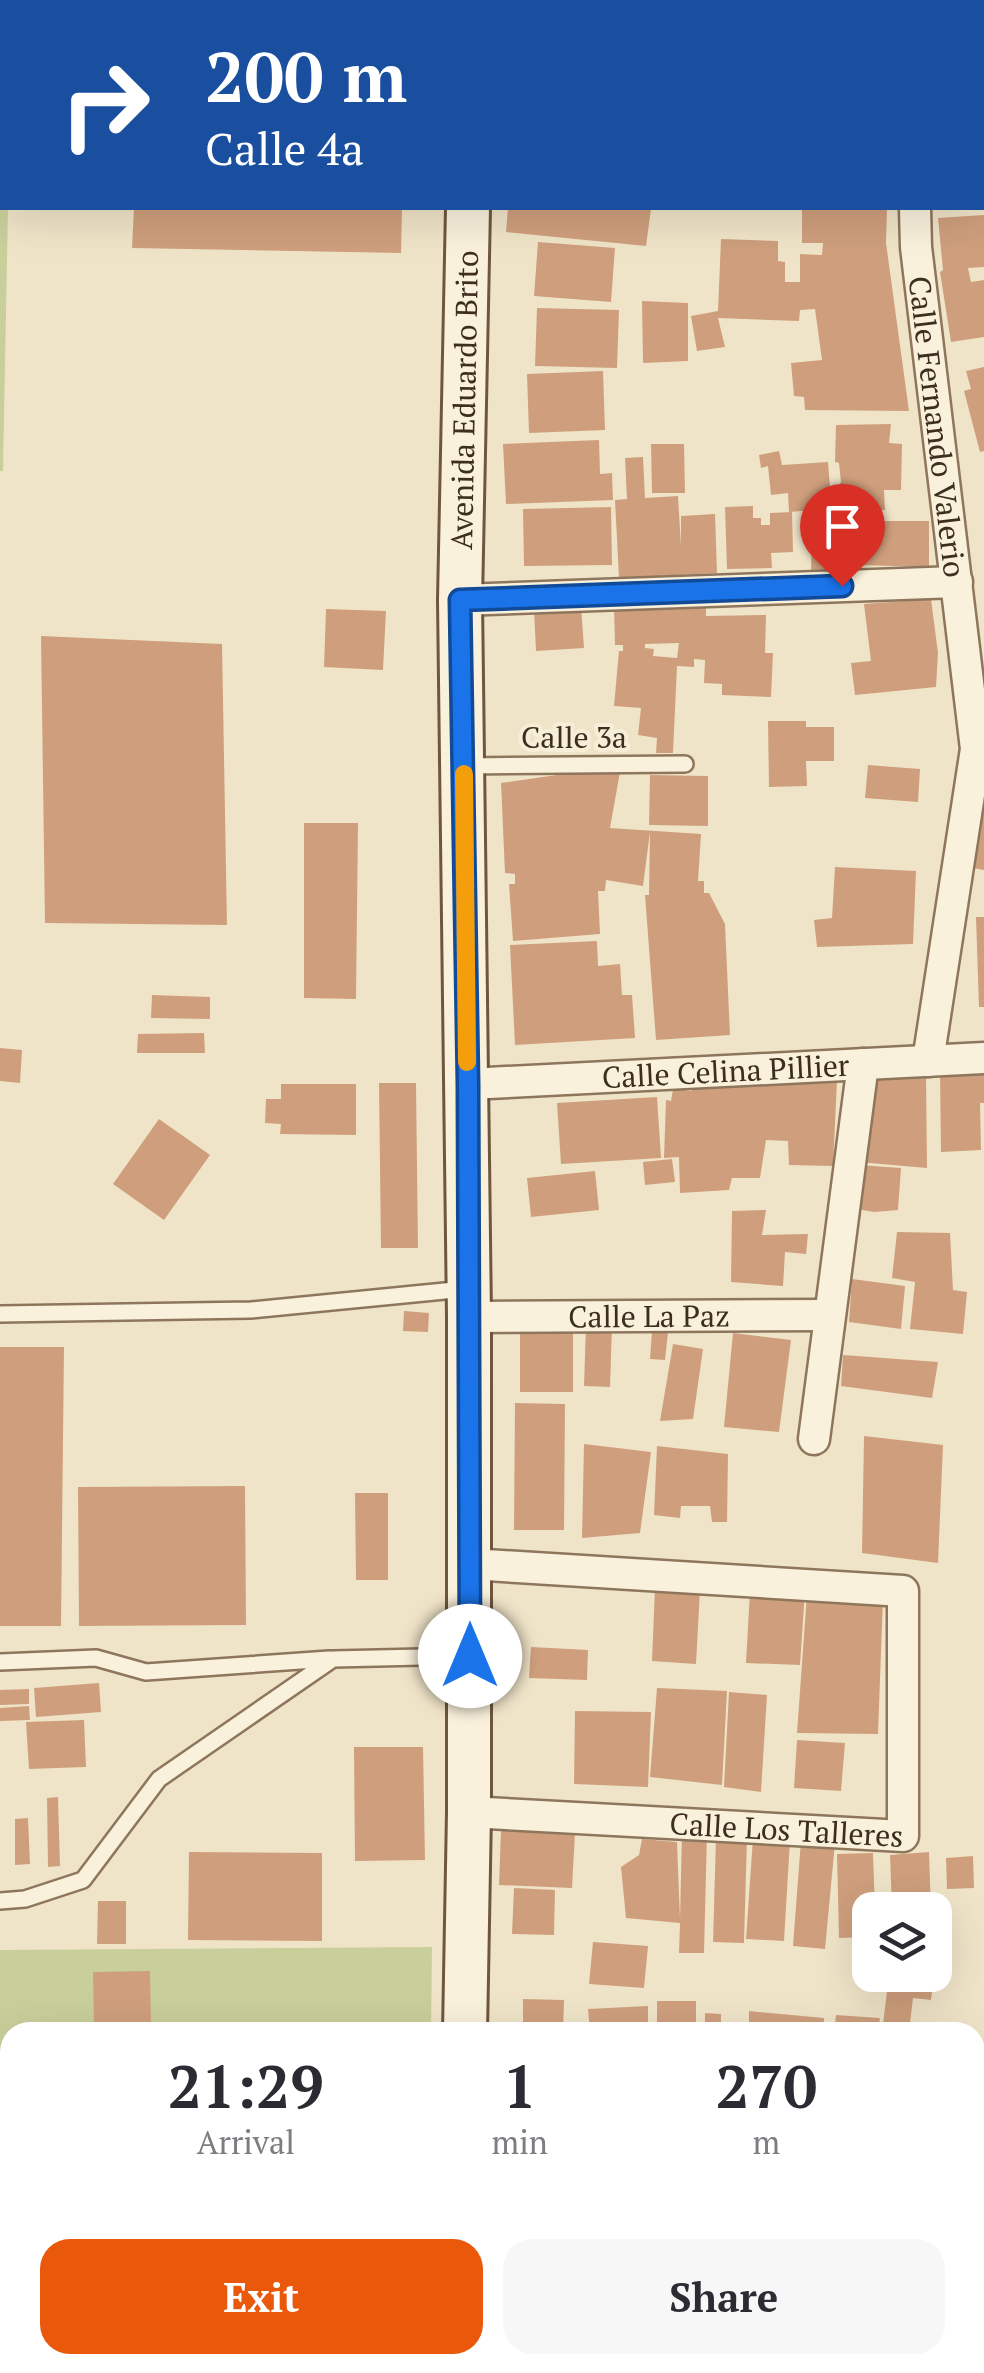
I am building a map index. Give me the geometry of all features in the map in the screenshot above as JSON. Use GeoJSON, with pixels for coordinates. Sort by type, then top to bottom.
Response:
{"type":"FeatureCollection","features":[{"type":"Feature","properties":{"kind":"street","name":"Avenida Eduardo Brito"},"geometry":{"type":"LineString","coordinates":[[464,2022],[470,1564],[460,600],[468,210]]}},
{"type":"Feature","properties":{"kind":"street","name":"Calle Fernando Valerio"},"geometry":{"type":"LineString","coordinates":[[914,210],[976,749],[928,1061]]}},
{"type":"Feature","properties":{"kind":"street"},"geometry":{"type":"LineString","coordinates":[[460,600],[957,582]]}},
{"type":"Feature","properties":{"kind":"street","name":"Calle Celina Pillier"},"geometry":{"type":"LineString","coordinates":[[468,1084],[984,1058]]}},
{"type":"Feature","properties":{"kind":"street"},"geometry":{"type":"LineString","coordinates":[[814,1439],[862,1064]]}},
{"type":"Feature","properties":{"kind":"street","name":"Calle La Paz"},"geometry":{"type":"LineString","coordinates":[[469,1302],[828,1315]]}},
{"type":"Feature","properties":{"kind":"street","name":"Calle Los Talleres"},"geometry":{"type":"LineString","coordinates":[[469,1812],[903,1836],[903,1592],[470,1564]]}},
{"type":"Feature","properties":{"kind":"lane","name":"Calle 3a"},"geometry":{"type":"LineString","coordinates":[[464,766],[685,764]]}},
{"type":"Feature","properties":{"kind":"lane"},"geometry":{"type":"LineString","coordinates":[[0,1314],[469,1302]]}},
{"type":"Feature","properties":{"kind":"lane"},"geometry":{"type":"LineString","coordinates":[[0,1662],[96,1658],[146,1672],[332,1659],[470,1656]]}},
{"type":"Feature","properties":{"kind":"lane"},"geometry":{"type":"LineString","coordinates":[[0,1901],[25,1899],[83,1880],[159,1778],[332,1659]]}},
{"type":"Feature","properties":{"kind":"green space"},"geometry":{"type":"Polygon","coordinates":[[[0,210],[8,210],[3,471],[0,210]]]}},
{"type":"Feature","properties":{"kind":"green space"},"geometry":{"type":"Polygon","coordinates":[[[432,1947],[431,2022],[0,2022],[0,1950],[432,1947]]]}},
{"type":"Feature","properties":{"kind":"building"},"geometry":{"type":"Polygon","coordinates":[[[134,210],[402,210],[401,253],[132,248],[134,210]]]}},
{"type":"Feature","properties":{"kind":"building"},"geometry":{"type":"Polygon","coordinates":[[[508,210],[651,210],[646,246],[506,232],[508,210]]]}},
{"type":"Feature","properties":{"kind":"building"},"geometry":{"type":"Polygon","coordinates":[[[802,210],[887,210],[886,243],[909,411],[805,410],[804,397],[794,396],[791,363],[822,360],[815,309],[800,310],[799,321],[718,318],[725,347],[697,351],[691,316],[718,311],[721,239],[778,241],[778,261],[785,262],[785,282],[800,282],[800,254],[822,255],[823,243],[802,243],[802,210]]]}},
{"type":"Feature","properties":{"kind":"building"},"geometry":{"type":"Polygon","coordinates":[[[984,215],[984,267],[968,268],[971,282],[984,280],[984,337],[951,342],[940,272],[943,270],[938,218],[984,215]]]}},
{"type":"Feature","properties":{"kind":"building"},"geometry":{"type":"Polygon","coordinates":[[[538,242],[615,248],[611,302],[534,296],[538,242]]]}},
{"type":"Feature","properties":{"kind":"building"},"geometry":{"type":"Polygon","coordinates":[[[642,301],[688,303],[688,361],[643,363],[642,301]]]}},
{"type":"Feature","properties":{"kind":"building"},"geometry":{"type":"Polygon","coordinates":[[[537,308],[619,310],[617,368],[535,366],[537,308]]]}},
{"type":"Feature","properties":{"kind":"building"},"geometry":{"type":"Polygon","coordinates":[[[984,367],[984,451],[980,452],[964,391],[971,389],[966,371],[984,367]]]}},
{"type":"Feature","properties":{"kind":"building"},"geometry":{"type":"Polygon","coordinates":[[[603,371],[605,430],[529,433],[527,374],[603,371]]]}},
{"type":"Feature","properties":{"kind":"building"},"geometry":{"type":"Polygon","coordinates":[[[891,424],[889,443],[902,444],[901,490],[884,490],[885,510],[789,512],[788,493],[771,495],[768,466],[761,468],[759,455],[779,451],[782,465],[828,462],[830,487],[838,487],[841,482],[839,463],[835,462],[836,425],[891,424]]]}},
{"type":"Feature","properties":{"kind":"building"},"geometry":{"type":"Polygon","coordinates":[[[599,440],[600,474],[612,473],[613,500],[506,504],[503,444],[599,440]]]}},
{"type":"Feature","properties":{"kind":"building"},"geometry":{"type":"Polygon","coordinates":[[[651,444],[684,444],[685,493],[652,493],[651,444]]]}},
{"type":"Feature","properties":{"kind":"building"},"geometry":{"type":"Polygon","coordinates":[[[643,457],[645,498],[678,496],[681,546],[681,516],[715,514],[717,573],[619,578],[615,500],[627,499],[625,458],[643,457]]]}},
{"type":"Feature","properties":{"kind":"building"},"geometry":{"type":"Polygon","coordinates":[[[753,506],[753,518],[761,518],[761,525],[770,525],[770,513],[792,512],[793,552],[771,553],[772,568],[727,569],[725,507],[753,506]]]}},
{"type":"Feature","properties":{"kind":"building"},"geometry":{"type":"Polygon","coordinates":[[[611,507],[612,565],[524,566],[523,509],[611,507]]]}},
{"type":"Feature","properties":{"kind":"building"},"geometry":{"type":"Polygon","coordinates":[[[813,516],[855,516],[855,521],[929,521],[929,567],[857,565],[858,569],[811,570],[813,516]]]}},
{"type":"Feature","properties":{"kind":"building"},"geometry":{"type":"Polygon","coordinates":[[[931,599],[938,653],[936,687],[855,695],[851,663],[871,661],[864,604],[931,599]]]}},
{"type":"Feature","properties":{"kind":"building"},"geometry":{"type":"Polygon","coordinates":[[[581,606],[584,648],[536,651],[534,610],[581,606]]]}},
{"type":"Feature","properties":{"kind":"building"},"geometry":{"type":"Polygon","coordinates":[[[706,606],[706,616],[766,615],[765,653],[773,653],[771,697],[722,695],[722,684],[704,683],[705,660],[694,659],[694,667],[677,666],[673,753],[656,753],[657,738],[638,735],[641,708],[614,706],[619,651],[623,651],[623,645],[615,645],[614,607],[706,606]],[[679,643],[645,644],[645,648],[654,649],[653,656],[677,658],[679,643]]]}},
{"type":"Feature","properties":{"kind":"building"},"geometry":{"type":"Polygon","coordinates":[[[326,609],[386,611],[383,670],[324,667],[326,609]]]}},
{"type":"Feature","properties":{"kind":"building"},"geometry":{"type":"Polygon","coordinates":[[[41,636],[222,644],[227,925],[45,923],[41,636]]]}},
{"type":"Feature","properties":{"kind":"building"},"geometry":{"type":"Polygon","coordinates":[[[768,721],[806,721],[806,727],[834,727],[834,761],[806,761],[807,786],[769,787],[768,721]]]}},
{"type":"Feature","properties":{"kind":"building"},"geometry":{"type":"Polygon","coordinates":[[[868,765],[920,769],[918,802],[865,798],[868,765]]]}},
{"type":"Feature","properties":{"kind":"building"},"geometry":{"type":"Polygon","coordinates":[[[558,770],[574,770],[574,774],[620,772],[610,828],[701,834],[698,881],[704,881],[704,893],[709,893],[725,924],[730,1035],[656,1040],[645,895],[649,895],[650,832],[643,886],[606,880],[605,891],[598,891],[600,934],[513,941],[509,884],[515,884],[515,874],[505,873],[501,783],[557,775],[558,770]]]}},
{"type":"Feature","properties":{"kind":"building"},"geometry":{"type":"Polygon","coordinates":[[[650,775],[708,776],[708,826],[649,825],[650,775]]]}},
{"type":"Feature","properties":{"kind":"building"},"geometry":{"type":"Polygon","coordinates":[[[984,813],[984,870],[973,868],[984,813]]]}},
{"type":"Feature","properties":{"kind":"building"},"geometry":{"type":"Polygon","coordinates":[[[304,823],[358,823],[356,999],[304,998],[304,823]]]}},
{"type":"Feature","properties":{"kind":"building"},"geometry":{"type":"Polygon","coordinates":[[[835,867],[916,871],[913,944],[817,947],[814,920],[832,918],[835,867]]]}},
{"type":"Feature","properties":{"kind":"building"},"geometry":{"type":"Polygon","coordinates":[[[976,917],[984,917],[984,1007],[979,1007],[976,917]]]}},
{"type":"Feature","properties":{"kind":"building"},"geometry":{"type":"Polygon","coordinates":[[[597,941],[598,966],[620,964],[622,995],[632,995],[635,1038],[515,1045],[510,945],[597,941]]]}},
{"type":"Feature","properties":{"kind":"building"},"geometry":{"type":"Polygon","coordinates":[[[152,995],[210,997],[210,1019],[151,1018],[152,995]]]}},
{"type":"Feature","properties":{"kind":"building"},"geometry":{"type":"Polygon","coordinates":[[[204,1033],[205,1053],[137,1053],[138,1034],[204,1033]]]}},
{"type":"Feature","properties":{"kind":"building"},"geometry":{"type":"Polygon","coordinates":[[[0,1048],[22,1050],[20,1083],[0,1081],[0,1048]]]}},
{"type":"Feature","properties":{"kind":"building"},"geometry":{"type":"Polygon","coordinates":[[[980,1070],[984,1074],[981,1150],[941,1152],[940,1073],[980,1070]]]}},
{"type":"Feature","properties":{"kind":"building"},"geometry":{"type":"Polygon","coordinates":[[[926,1076],[927,1168],[858,1162],[867,1078],[926,1076]]]}},
{"type":"Feature","properties":{"kind":"building"},"geometry":{"type":"Polygon","coordinates":[[[693,1079],[837,1081],[833,1166],[789,1165],[788,1141],[766,1140],[760,1178],[732,1178],[729,1190],[680,1193],[679,1157],[664,1158],[666,1100],[671,1101],[673,1089],[692,1091],[693,1079]]]}},
{"type":"Feature","properties":{"kind":"building"},"geometry":{"type":"Polygon","coordinates":[[[379,1083],[416,1083],[418,1248],[381,1248],[379,1083]]]}},
{"type":"Feature","properties":{"kind":"building"},"geometry":{"type":"Polygon","coordinates":[[[281,1084],[356,1084],[356,1135],[280,1134],[281,1124],[265,1123],[266,1099],[281,1099],[281,1084]]]}},
{"type":"Feature","properties":{"kind":"building"},"geometry":{"type":"Polygon","coordinates":[[[657,1097],[661,1158],[561,1164],[557,1103],[657,1097]]]}},
{"type":"Feature","properties":{"kind":"building"},"geometry":{"type":"Polygon","coordinates":[[[159,1119],[210,1155],[164,1220],[113,1184],[159,1119]]]}},
{"type":"Feature","properties":{"kind":"building"},"geometry":{"type":"Polygon","coordinates":[[[672,1159],[675,1182],[645,1185],[643,1162],[672,1159]]]}},
{"type":"Feature","properties":{"kind":"building"},"geometry":{"type":"Polygon","coordinates":[[[859,1165],[901,1168],[898,1210],[857,1209],[859,1165]]]}},
{"type":"Feature","properties":{"kind":"building"},"geometry":{"type":"Polygon","coordinates":[[[595,1171],[599,1210],[531,1217],[527,1178],[595,1171]]]}},
{"type":"Feature","properties":{"kind":"building"},"geometry":{"type":"Polygon","coordinates":[[[766,1210],[762,1235],[808,1234],[806,1254],[785,1252],[783,1286],[731,1282],[732,1211],[766,1210]]]}},
{"type":"Feature","properties":{"kind":"building"},"geometry":{"type":"Polygon","coordinates":[[[897,1232],[950,1233],[953,1290],[967,1292],[963,1334],[910,1329],[915,1282],[892,1278],[897,1232]]]}},
{"type":"Feature","properties":{"kind":"building"},"geometry":{"type":"Polygon","coordinates":[[[852,1279],[905,1286],[901,1329],[849,1322],[852,1279]]]}},
{"type":"Feature","properties":{"kind":"building"},"geometry":{"type":"Polygon","coordinates":[[[404,1311],[429,1313],[428,1332],[403,1331],[404,1311]]]}},
{"type":"Feature","properties":{"kind":"building"},"geometry":{"type":"Polygon","coordinates":[[[586,1325],[612,1326],[610,1387],[584,1386],[586,1325]]]}},
{"type":"Feature","properties":{"kind":"building"},"geometry":{"type":"Polygon","coordinates":[[[520,1328],[573,1329],[573,1392],[520,1392],[520,1328]]]}},
{"type":"Feature","properties":{"kind":"building"},"geometry":{"type":"Polygon","coordinates":[[[652,1331],[668,1332],[665,1360],[650,1359],[652,1331]]]}},
{"type":"Feature","properties":{"kind":"building"},"geometry":{"type":"Polygon","coordinates":[[[733,1333],[791,1340],[779,1432],[724,1427],[733,1333]]]}},
{"type":"Feature","properties":{"kind":"building"},"geometry":{"type":"Polygon","coordinates":[[[673,1344],[703,1349],[693,1419],[660,1421],[673,1344]]]}},
{"type":"Feature","properties":{"kind":"building"},"geometry":{"type":"Polygon","coordinates":[[[0,1347],[64,1347],[61,1626],[0,1626],[0,1347]]]}},
{"type":"Feature","properties":{"kind":"building"},"geometry":{"type":"Polygon","coordinates":[[[843,1355],[938,1362],[932,1398],[841,1386],[843,1355]]]}},
{"type":"Feature","properties":{"kind":"building"},"geometry":{"type":"Polygon","coordinates":[[[515,1403],[565,1404],[564,1530],[514,1530],[515,1403]]]}},
{"type":"Feature","properties":{"kind":"building"},"geometry":{"type":"Polygon","coordinates":[[[864,1436],[943,1445],[938,1563],[862,1553],[864,1436]]]}},
{"type":"Feature","properties":{"kind":"building"},"geometry":{"type":"Polygon","coordinates":[[[584,1444],[651,1452],[640,1533],[582,1538],[584,1444]]]}},
{"type":"Feature","properties":{"kind":"building"},"geometry":{"type":"Polygon","coordinates":[[[657,1446],[728,1454],[727,1522],[712,1522],[710,1506],[681,1506],[680,1518],[654,1515],[657,1446]]]}},
{"type":"Feature","properties":{"kind":"building"},"geometry":{"type":"Polygon","coordinates":[[[245,1486],[246,1625],[79,1626],[78,1487],[245,1486]]]}},
{"type":"Feature","properties":{"kind":"building"},"geometry":{"type":"Polygon","coordinates":[[[355,1493],[388,1493],[388,1580],[356,1580],[355,1493]]]}},
{"type":"Feature","properties":{"kind":"building"},"geometry":{"type":"Polygon","coordinates":[[[655,1587],[700,1590],[696,1664],[652,1661],[655,1587]]]}},
{"type":"Feature","properties":{"kind":"building"},"geometry":{"type":"Polygon","coordinates":[[[750,1591],[805,1591],[800,1665],[746,1663],[750,1591]]]}},
{"type":"Feature","properties":{"kind":"building"},"geometry":{"type":"Polygon","coordinates":[[[807,1594],[883,1598],[878,1734],[797,1733],[807,1594]]]}},
{"type":"Feature","properties":{"kind":"building"},"geometry":{"type":"Polygon","coordinates":[[[531,1647],[588,1650],[587,1680],[529,1678],[531,1647]]]}},
{"type":"Feature","properties":{"kind":"building"},"geometry":{"type":"Polygon","coordinates":[[[99,1683],[101,1712],[36,1717],[34,1688],[99,1683]]]}},
{"type":"Feature","properties":{"kind":"building"},"geometry":{"type":"Polygon","coordinates":[[[657,1688],[727,1691],[722,1785],[650,1777],[657,1688]]]}},
{"type":"Feature","properties":{"kind":"building"},"geometry":{"type":"Polygon","coordinates":[[[29,1689],[29,1704],[0,1705],[0,1690],[29,1689]]]}},
{"type":"Feature","properties":{"kind":"building"},"geometry":{"type":"Polygon","coordinates":[[[729,1692],[767,1695],[761,1792],[724,1787],[729,1692]]]}},
{"type":"Feature","properties":{"kind":"building"},"geometry":{"type":"Polygon","coordinates":[[[29,1706],[30,1720],[0,1721],[0,1708],[29,1706]]]}},
{"type":"Feature","properties":{"kind":"building"},"geometry":{"type":"Polygon","coordinates":[[[575,1711],[651,1712],[648,1787],[574,1784],[575,1711]]]}},
{"type":"Feature","properties":{"kind":"building"},"geometry":{"type":"Polygon","coordinates":[[[84,1720],[86,1767],[29,1769],[26,1722],[84,1720]]]}},
{"type":"Feature","properties":{"kind":"building"},"geometry":{"type":"Polygon","coordinates":[[[797,1740],[845,1743],[841,1791],[794,1788],[797,1740]]]}},
{"type":"Feature","properties":{"kind":"building"},"geometry":{"type":"Polygon","coordinates":[[[354,1747],[423,1747],[425,1860],[355,1861],[354,1747]]]}},
{"type":"Feature","properties":{"kind":"building"},"geometry":{"type":"Polygon","coordinates":[[[58,1797],[60,1866],[48,1867],[47,1798],[58,1797]]]}},
{"type":"Feature","properties":{"kind":"building"},"geometry":{"type":"Polygon","coordinates":[[[28,1818],[30,1864],[15,1865],[15,1819],[28,1818]]]}},
{"type":"Feature","properties":{"kind":"building"},"geometry":{"type":"Polygon","coordinates":[[[501,1830],[575,1833],[572,1888],[499,1885],[501,1830]]]}},
{"type":"Feature","properties":{"kind":"building"},"geometry":{"type":"Polygon","coordinates":[[[682,1832],[707,1833],[704,1953],[679,1953],[680,1923],[626,1918],[621,1867],[639,1855],[642,1839],[677,1842],[680,1919],[682,1832]]]}},
{"type":"Feature","properties":{"kind":"building"},"geometry":{"type":"Polygon","coordinates":[[[716,1837],[747,1838],[744,1943],[713,1942],[716,1837]]]}},
{"type":"Feature","properties":{"kind":"building"},"geometry":{"type":"Polygon","coordinates":[[[753,1838],[790,1840],[784,1941],[746,1939],[753,1838]]]}},
{"type":"Feature","properties":{"kind":"building"},"geometry":{"type":"Polygon","coordinates":[[[801,1840],[835,1843],[825,1949],[793,1946],[801,1840]]]}},
{"type":"Feature","properties":{"kind":"building"},"geometry":{"type":"Polygon","coordinates":[[[189,1852],[322,1853],[322,1941],[188,1940],[189,1852]]]}},
{"type":"Feature","properties":{"kind":"building"},"geometry":{"type":"Polygon","coordinates":[[[929,1852],[930,1892],[891,1892],[890,1855],[929,1852]]]}},
{"type":"Feature","properties":{"kind":"building"},"geometry":{"type":"Polygon","coordinates":[[[873,1853],[874,1892],[852,1892],[852,1938],[839,1938],[837,1854],[873,1853]]]}},
{"type":"Feature","properties":{"kind":"building"},"geometry":{"type":"Polygon","coordinates":[[[973,1856],[974,1888],[947,1889],[946,1858],[973,1856]]]}},
{"type":"Feature","properties":{"kind":"building"},"geometry":{"type":"Polygon","coordinates":[[[514,1888],[555,1890],[554,1935],[512,1934],[514,1888]]]}},
{"type":"Feature","properties":{"kind":"building"},"geometry":{"type":"Polygon","coordinates":[[[98,1901],[126,1901],[126,1944],[97,1944],[98,1901]]]}},
{"type":"Feature","properties":{"kind":"building"},"geometry":{"type":"Polygon","coordinates":[[[593,1942],[648,1946],[644,1988],[589,1984],[593,1942]]]}},
{"type":"Feature","properties":{"kind":"building"},"geometry":{"type":"Polygon","coordinates":[[[150,1971],[151,2022],[94,2022],[93,1972],[150,1971]]]}},
{"type":"Feature","properties":{"kind":"building"},"geometry":{"type":"Polygon","coordinates":[[[887,1992],[932,1992],[931,2000],[913,1998],[910,2022],[883,2022],[887,1992]]]}},
{"type":"Feature","properties":{"kind":"building"},"geometry":{"type":"Polygon","coordinates":[[[523,1999],[564,2000],[563,2022],[523,2022],[523,1999]]]}},
{"type":"Feature","properties":{"kind":"building"},"geometry":{"type":"Polygon","coordinates":[[[657,2001],[696,2001],[696,2022],[657,2022],[657,2001]]]}},
{"type":"Feature","properties":{"kind":"building"},"geometry":{"type":"Polygon","coordinates":[[[648,2006],[648,2022],[589,2022],[588,2009],[648,2006]]]}},
{"type":"Feature","properties":{"kind":"building"},"geometry":{"type":"Polygon","coordinates":[[[749,2011],[824,2018],[824,2022],[749,2022],[749,2011]]]}},
{"type":"Feature","properties":{"kind":"building"},"geometry":{"type":"Polygon","coordinates":[[[705,2013],[721,2014],[721,2022],[705,2022],[705,2013]]]}},
{"type":"Feature","properties":{"kind":"building"},"geometry":{"type":"Polygon","coordinates":[[[836,2015],[880,2018],[879,2022],[835,2022],[836,2015]]]}},
{"type":"Feature","properties":{"kind":"slow traffic"},"geometry":{"type":"LineString","coordinates":[[464,774],[467,1062]]}},
{"type":"Feature","properties":{"kind":"route"},"geometry":{"type":"LineString","coordinates":[[470,1656],[468,1084],[460,600],[842,586]]}}]}
